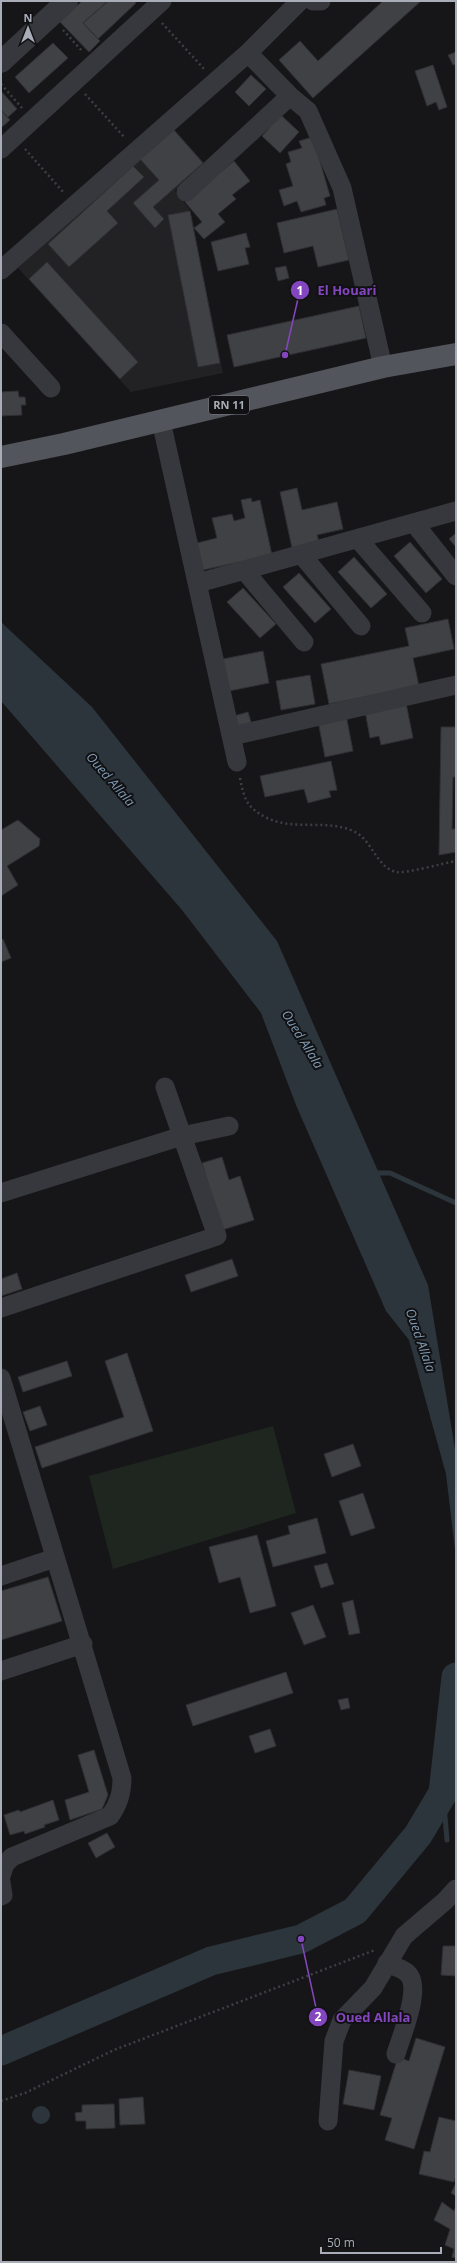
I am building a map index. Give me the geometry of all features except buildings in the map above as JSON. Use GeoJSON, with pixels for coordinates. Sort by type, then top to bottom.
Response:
{"type":"FeatureCollection","features":[{"type":"Feature","properties":{"kind":"main road","name":"RN 11"},"geometry":{"type":"LineString","coordinates":[[1,457],[161,421],[383,367],[456,354]]}},
{"type":"Feature","properties":{"kind":"street"},"geometry":{"type":"LineString","coordinates":[[1,62],[67,1]]}},
{"type":"Feature","properties":{"kind":"street"},"geometry":{"type":"LineString","coordinates":[[1,270],[248,53],[300,1]]}},
{"type":"Feature","properties":{"kind":"street"},"geometry":{"type":"LineString","coordinates":[[313,1],[321,1]]}},
{"type":"Feature","properties":{"kind":"street"},"geometry":{"type":"LineString","coordinates":[[7,143],[157,6]]}},
{"type":"Feature","properties":{"kind":"street"},"geometry":{"type":"LineString","coordinates":[[248,53],[290,96],[308,111],[342,188],[383,367]]}},
{"type":"Feature","properties":{"kind":"street"},"geometry":{"type":"LineString","coordinates":[[186,192],[290,96]]}},
{"type":"Feature","properties":{"kind":"street"},"geometry":{"type":"LineString","coordinates":[[1,333],[51,388]]}},
{"type":"Feature","properties":{"kind":"street"},"geometry":{"type":"LineString","coordinates":[[161,421],[238,762]]}},
{"type":"Feature","properties":{"kind":"street"},"geometry":{"type":"LineString","coordinates":[[198,583],[456,511]]}},
{"type":"Feature","properties":{"kind":"street"},"geometry":{"type":"LineString","coordinates":[[414,523],[456,576]]}},
{"type":"Feature","properties":{"kind":"street"},"geometry":{"type":"LineString","coordinates":[[358,539],[422,613]]}},
{"type":"Feature","properties":{"kind":"street"},"geometry":{"type":"LineString","coordinates":[[301,554],[361,626]]}},
{"type":"Feature","properties":{"kind":"street"},"geometry":{"type":"LineString","coordinates":[[244,570],[304,642]]}},
{"type":"Feature","properties":{"kind":"street"},"geometry":{"type":"LineString","coordinates":[[232,736],[456,685]]}},
{"type":"Feature","properties":{"kind":"street"},"geometry":{"type":"LineString","coordinates":[[1,1308],[217,1236],[165,1087]]}},
{"type":"Feature","properties":{"kind":"street"},"geometry":{"type":"LineString","coordinates":[[1,1193],[182,1136],[230,1126]]}},
{"type":"Feature","properties":{"kind":"street"},"geometry":{"type":"LineString","coordinates":[[1,1378],[5,1406],[83,1644],[122,1778],[122,1794],[117,1806],[110,1816],[12,1857],[5,1864],[1,1876]]}},
{"type":"Feature","properties":{"kind":"street"},"geometry":{"type":"LineString","coordinates":[[1,1576],[55,1558]]}},
{"type":"Feature","properties":{"kind":"street"},"geometry":{"type":"LineString","coordinates":[[1,1671],[83,1644]]}},
{"type":"Feature","properties":{"kind":"street"},"geometry":{"type":"LineString","coordinates":[[1,1882],[3,1895],[1,1896]]}},
{"type":"Feature","properties":{"kind":"street"},"geometry":{"type":"LineString","coordinates":[[328,2121],[334,2041],[342,2020],[373,1988],[383,1955],[445,1901],[456,1889]]}},
{"type":"Feature","properties":{"kind":"street"},"geometry":{"type":"LineString","coordinates":[[383,1955],[408,1972],[413,1982],[414,1995],[396,2054]]}},
{"type":"Feature","properties":{"kind":"path"},"geometry":{"type":"LineString","coordinates":[[157,6],[216,81]]}},
{"type":"Feature","properties":{"kind":"path"},"geometry":{"type":"LineString","coordinates":[[50,16],[94,64]]}},
{"type":"Feature","properties":{"kind":"path"},"geometry":{"type":"LineString","coordinates":[[74,82],[136,151]]}},
{"type":"Feature","properties":{"kind":"path"},"geometry":{"type":"LineString","coordinates":[[1,84],[32,120]]}},
{"type":"Feature","properties":{"kind":"path"},"geometry":{"type":"LineString","coordinates":[[7,143],[75,205]]}},
{"type":"Feature","properties":{"kind":"path"},"geometry":{"type":"LineString","coordinates":[[238,762],[243,797],[254,811],[276,822],[294,826],[335,827],[354,831],[363,838],[385,867],[397,872],[456,861]]}},
{"type":"Feature","properties":{"kind":"path"},"geometry":{"type":"LineString","coordinates":[[1,2101],[24,2093],[114,2050],[383,1955]]}},
{"type":"Feature","properties":{"kind":"shaded area"},"geometry":{"type":"Polygon","coordinates":[[[173,128],[204,163],[175,191],[190,210],[223,373],[131,392],[18,268],[173,128]]]}},
{"type":"Feature","properties":{"kind":"shaded area"},"geometry":{"type":"Polygon","coordinates":[[[273,1426],[296,1513],[113,1569],[89,1476],[273,1426]]]}},
{"type":"Feature","properties":{"kind":"water"},"geometry":{"type":"Polygon","coordinates":[[[1,622],[92,707],[277,941],[428,1285],[456,1455],[456,1558],[446,1474],[409,1340],[386,1311],[296,1105],[261,1013],[182,910],[1,701],[1,622]]]}},
{"type":"Feature","properties":{"kind":"water"},"geometry":{"type":"Polygon","coordinates":[[[41,2106],[47,2109],[50,2115],[47,2121],[41,2124],[35,2121],[32,2115],[35,2109],[41,2106]]]}},
{"type":"Feature","properties":{"kind":"waterway"},"geometry":{"type":"LineString","coordinates":[[374,1173],[390,1173],[456,1203]]}},
{"type":"Feature","properties":{"kind":"waterway","name":"Oued Allala"},"geometry":{"type":"LineString","coordinates":[[1,2051],[211,1961],[301,1939],[355,1911],[418,1835],[443,1793],[456,1677]]}},
{"type":"Feature","properties":{"kind":"waterway"},"geometry":{"type":"LineString","coordinates":[[443,1793],[447,1840]]}},
{"type":"Feature","properties":{"kind":"place","name":"El Houari"},"geometry":{"type":"Point","coordinates":[285,355]}},
{"type":"Feature","properties":{"kind":"place","name":"Oued Allala"},"geometry":{"type":"Point","coordinates":[301,1939]}}]}
